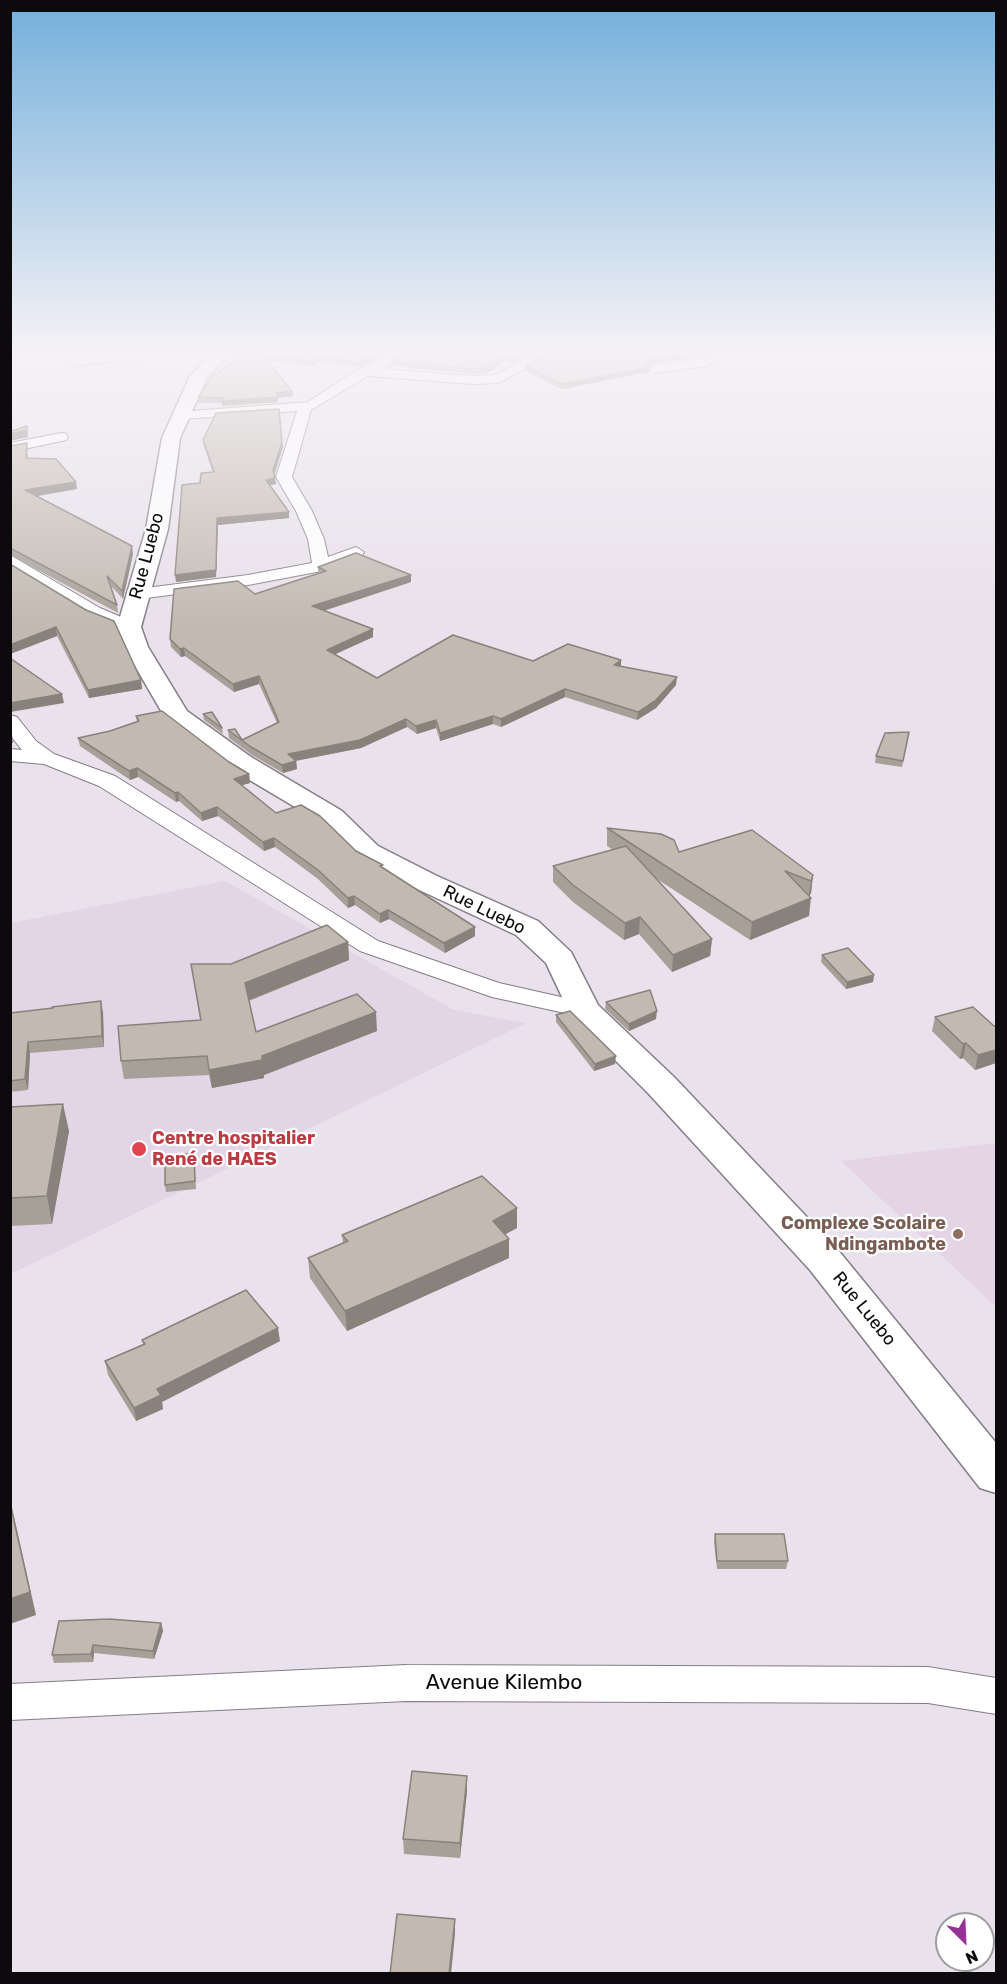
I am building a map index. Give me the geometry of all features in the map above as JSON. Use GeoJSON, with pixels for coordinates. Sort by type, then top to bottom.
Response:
{"type":"FeatureCollection","features":[{"type":"Feature","properties":{"kind":"street"},"geometry":{"type":"LineString","coordinates":[[10,448],[49,440]]}},
{"type":"Feature","properties":{"kind":"street","name":"Rue Luebo"},"geometry":{"type":"LineString","coordinates":[[171,440],[157,530],[129,627],[136,647],[177,716],[241,763],[332,818],[368,852],[426,882],[527,928],[560,959],[583,1009],[661,1085],[824,1260],[996,1475]]}},
{"type":"Feature","properties":{"kind":"street"},"geometry":{"type":"LineString","coordinates":[[295,440],[284,477],[304,511],[316,540],[321,566]]}},
{"type":"Feature","properties":{"kind":"street"},"geometry":{"type":"LineString","coordinates":[[138,594],[220,584],[321,566],[356,552]]}},
{"type":"Feature","properties":{"kind":"street"},"geometry":{"type":"LineString","coordinates":[[10,560],[94,612],[129,627]]}},
{"type":"Feature","properties":{"kind":"street"},"geometry":{"type":"LineString","coordinates":[[10,721],[28,745],[47,758],[107,781],[346,934],[369,946],[492,989],[583,1009]]}},
{"type":"Feature","properties":{"kind":"street"},"geometry":{"type":"LineString","coordinates":[[10,755],[47,758]]}},
{"type":"Feature","properties":{"kind":"street","name":"Avenue Kilembo"},"geometry":{"type":"LineString","coordinates":[[10,1702],[406,1683],[928,1685],[996,1696]]}},
{"type":"Feature","properties":{"kind":"shaded area","name":"Centre hospitalier René de HAES"},"geometry":{"type":"Polygon","coordinates":[[[225,881],[454,1010],[526,1023],[11,1274],[11,923],[225,881]]]}},
{"type":"Feature","properties":{"kind":"shaded area","name":"Complexe Scolaire Ndingambote"},"geometry":{"type":"Polygon","coordinates":[[[996,1143],[996,1307],[841,1161],[996,1143]]]}},
{"type":"Feature","properties":{"kind":"building"},"geometry":{"type":"Polygon","coordinates":[[[203,440],[282,440],[273,470],[275,478],[266,480],[289,512],[217,518],[216,570],[175,575],[182,485],[200,483],[201,473],[214,472],[203,440]]]}},
{"type":"Feature","properties":{"kind":"building"},"geometry":{"type":"Polygon","coordinates":[[[27,443],[26,458],[56,459],[76,482],[25,490],[132,546],[122,591],[107,576],[117,605],[10,548],[10,446],[27,443]]]}},
{"type":"Feature","properties":{"kind":"building"},"geometry":{"type":"Polygon","coordinates":[[[356,553],[411,575],[312,606],[373,629],[327,650],[377,678],[453,635],[533,661],[568,644],[621,660],[614,665],[677,677],[656,700],[638,712],[565,689],[501,719],[493,716],[440,733],[436,720],[416,726],[406,719],[360,740],[288,754],[296,761],[282,765],[251,747],[228,730],[235,729],[242,740],[279,722],[259,676],[233,684],[184,648],[180,649],[170,639],[174,589],[238,581],[255,594],[326,571],[318,567],[356,553]]]}},
{"type":"Feature","properties":{"kind":"building"},"geometry":{"type":"Polygon","coordinates":[[[10,564],[86,610],[114,621],[141,680],[88,690],[56,627],[10,645],[10,564]]]}},
{"type":"Feature","properties":{"kind":"building"},"geometry":{"type":"Polygon","coordinates":[[[10,658],[62,694],[10,703],[10,658]]]}},
{"type":"Feature","properties":{"kind":"building"},"geometry":{"type":"Polygon","coordinates":[[[162,711],[229,762],[249,774],[234,779],[276,813],[301,805],[320,816],[356,851],[383,865],[380,866],[475,927],[444,943],[388,910],[380,914],[354,896],[348,898],[318,870],[274,838],[263,842],[217,807],[201,813],[178,792],[175,793],[137,768],[129,771],[78,738],[110,731],[139,721],[136,716],[162,711]]]}},
{"type":"Feature","properties":{"kind":"building"},"geometry":{"type":"Polygon","coordinates":[[[212,712],[222,728],[203,714],[212,712]]]}},
{"type":"Feature","properties":{"kind":"building"},"geometry":{"type":"Polygon","coordinates":[[[909,732],[903,761],[876,756],[885,733],[909,732]]]}},
{"type":"Feature","properties":{"kind":"building"},"geometry":{"type":"Polygon","coordinates":[[[607,828],[661,834],[674,840],[679,852],[752,830],[813,875],[811,881],[785,871],[811,898],[752,922],[607,828]]]}},
{"type":"Feature","properties":{"kind":"building"},"geometry":{"type":"Polygon","coordinates":[[[626,846],[712,939],[673,955],[640,917],[625,923],[573,885],[553,866],[626,846]]]}},
{"type":"Feature","properties":{"kind":"building"},"geometry":{"type":"Polygon","coordinates":[[[327,925],[348,942],[245,983],[256,1032],[357,994],[376,1012],[262,1056],[262,1060],[209,1070],[207,1056],[121,1061],[118,1026],[201,1020],[191,964],[231,964],[327,925]]]}},
{"type":"Feature","properties":{"kind":"building"},"geometry":{"type":"Polygon","coordinates":[[[848,948],[874,975],[847,982],[822,955],[848,948]]]}},
{"type":"Feature","properties":{"kind":"building"},"geometry":{"type":"Polygon","coordinates":[[[650,990],[657,1011],[629,1024],[606,1002],[650,990]]]}},
{"type":"Feature","properties":{"kind":"building"},"geometry":{"type":"Polygon","coordinates":[[[101,1001],[102,1036],[28,1042],[25,1079],[10,1081],[10,1013],[101,1001]]]}},
{"type":"Feature","properties":{"kind":"building"},"geometry":{"type":"Polygon","coordinates":[[[973,1007],[996,1026],[996,1050],[978,1055],[935,1017],[973,1007]]]}},
{"type":"Feature","properties":{"kind":"building"},"geometry":{"type":"Polygon","coordinates":[[[570,1011],[616,1056],[595,1064],[556,1015],[570,1011]]]}},
{"type":"Feature","properties":{"kind":"building"},"geometry":{"type":"Polygon","coordinates":[[[63,1104],[47,1196],[10,1198],[10,1107],[63,1104]]]}},
{"type":"Feature","properties":{"kind":"building"},"geometry":{"type":"Polygon","coordinates":[[[194,1153],[195,1181],[165,1185],[165,1157],[194,1153]]]}},
{"type":"Feature","properties":{"kind":"building"},"geometry":{"type":"Polygon","coordinates":[[[482,1176],[517,1208],[493,1221],[509,1239],[345,1311],[308,1258],[348,1241],[342,1235],[482,1176]]]}},
{"type":"Feature","properties":{"kind":"building"},"geometry":{"type":"Polygon","coordinates":[[[246,1290],[278,1328],[157,1389],[161,1395],[134,1408],[105,1361],[145,1344],[142,1340],[246,1290]]]}},
{"type":"Feature","properties":{"kind":"building"},"geometry":{"type":"Polygon","coordinates":[[[10,1503],[30,1592],[10,1599],[10,1503]]]}},
{"type":"Feature","properties":{"kind":"building"},"geometry":{"type":"Polygon","coordinates":[[[715,1534],[784,1534],[788,1561],[717,1561],[715,1534]]]}},
{"type":"Feature","properties":{"kind":"building"},"geometry":{"type":"Polygon","coordinates":[[[109,1619],[161,1623],[153,1651],[93,1645],[91,1654],[52,1655],[59,1621],[109,1619]]]}},
{"type":"Feature","properties":{"kind":"building"},"geometry":{"type":"Polygon","coordinates":[[[412,1771],[467,1776],[460,1843],[403,1839],[412,1771]]]}},
{"type":"Feature","properties":{"kind":"building"},"geometry":{"type":"Polygon","coordinates":[[[397,1914],[455,1919],[449,1974],[390,1974],[397,1914]]]}},
{"type":"Feature","properties":{"kind":"place","name":"Centre hospitalier René de HAES"},"geometry":{"type":"Point","coordinates":[139,1149]}},
{"type":"Feature","properties":{"kind":"place","name":"Complexe Scolaire Ndingambote"},"geometry":{"type":"Point","coordinates":[958,1234]}}]}
